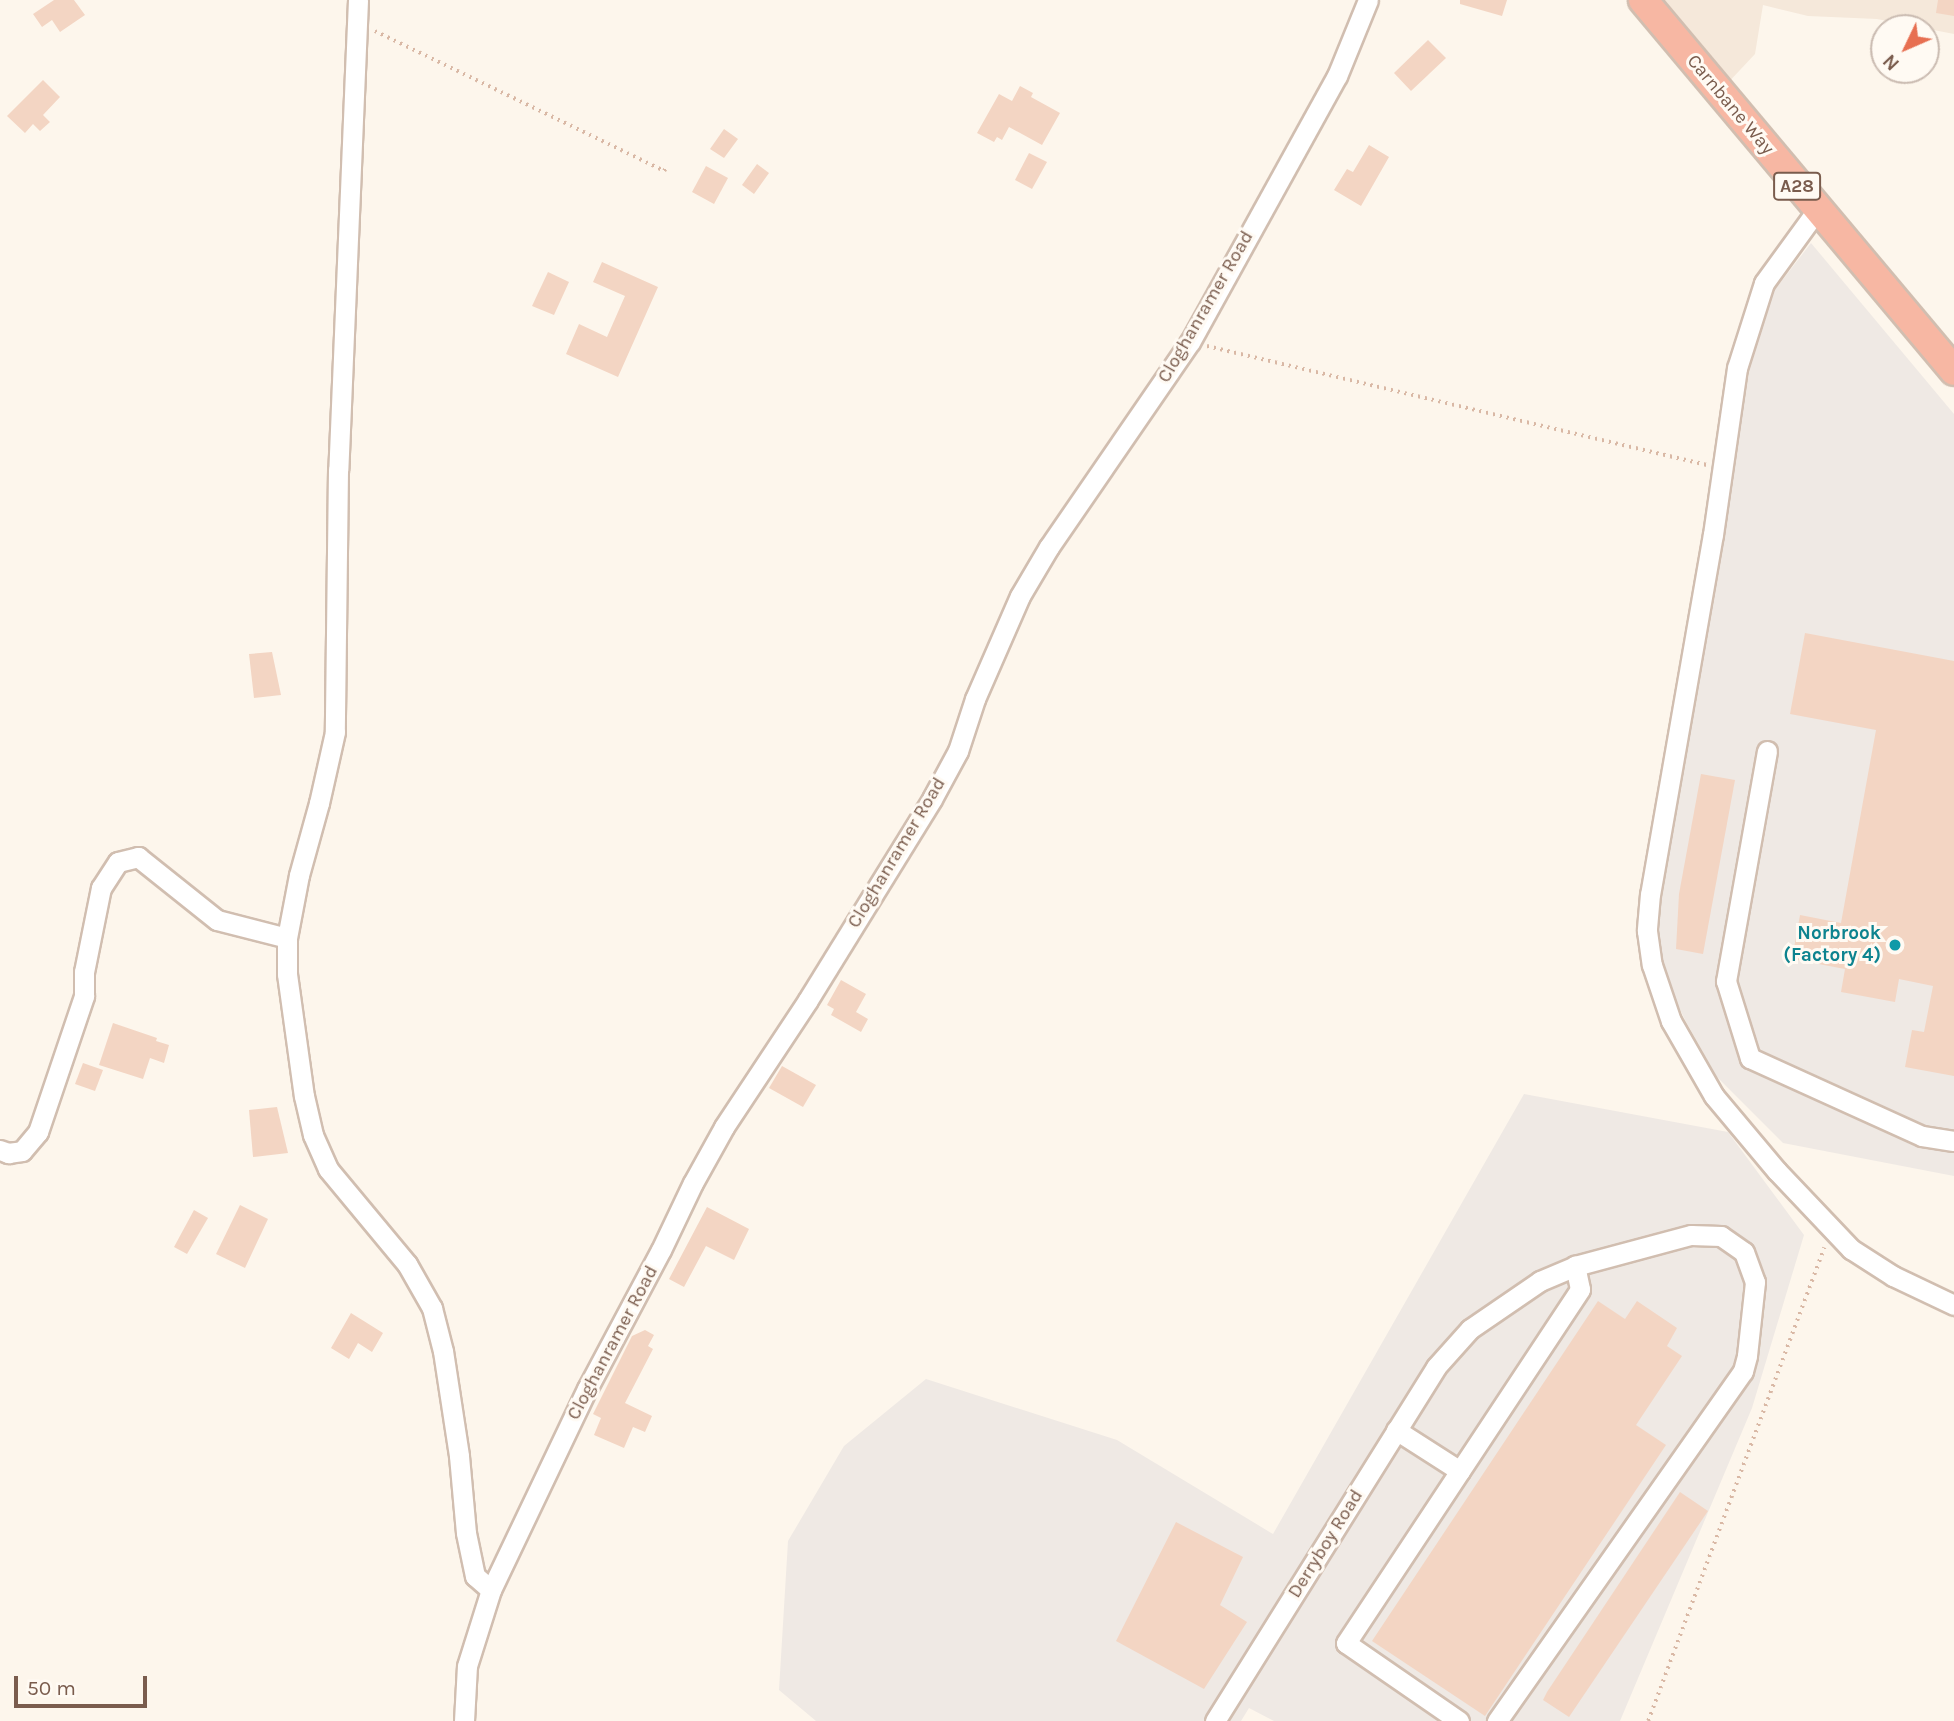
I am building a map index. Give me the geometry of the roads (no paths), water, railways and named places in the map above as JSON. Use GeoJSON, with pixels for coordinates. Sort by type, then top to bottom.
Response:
{"type":"FeatureCollection","features":[{"type":"Feature","properties":{"kind":"highway","name":"Carnbane Way"},"geometry":{"type":"LineString","coordinates":[[1643,0],[1954,371]]}},
{"type":"Feature","properties":{"kind":"street"},"geometry":{"type":"LineString","coordinates":[[358,0],[338,470],[335,732],[299,875],[287,938],[287,974],[303,1096],[313,1135],[328,1169],[407,1264],[432,1308],[443,1351],[457,1443],[466,1533],[475,1576],[491,1590]]}},
{"type":"Feature","properties":{"kind":"street","name":"Cloghanramer Road"},"geometry":{"type":"LineString","coordinates":[[464,1721],[467,1665],[491,1590],[587,1389],[661,1250],[692,1183],[724,1127],[808,1000],[958,751],[975,699],[1020,596],[1049,547],[1190,342],[1337,76],[1368,0]]}},
{"type":"Feature","properties":{"kind":"street"},"geometry":{"type":"LineString","coordinates":[[1817,210],[1764,283],[1737,368],[1650,894],[1647,931],[1652,965],[1671,1021],[1714,1096],[1777,1171],[1851,1249],[1893,1276],[1954,1305]]}},
{"type":"Feature","properties":{"kind":"street"},"geometry":{"type":"LineString","coordinates":[[1767,751],[1726,981],[1750,1058],[1922,1136],[1954,1141]]}},
{"type":"Feature","properties":{"kind":"street"},"geometry":{"type":"LineString","coordinates":[[0,1150],[8,1153],[22,1151],[38,1132],[84,996],[84,972],[101,888],[118,862],[138,857],[217,920],[287,938]]}},
{"type":"Feature","properties":{"kind":"street","name":"Derryboy Road"},"geometry":{"type":"LineString","coordinates":[[1215,1721],[1436,1367],[1470,1329],[1540,1281],[1575,1266],[1691,1235],[1721,1236],[1744,1252],[1755,1282],[1747,1356],[1731,1391],[1497,1721]]}},
{"type":"Feature","properties":{"kind":"street"},"geometry":{"type":"LineString","coordinates":[[1459,1721],[1346,1643],[1580,1289],[1575,1266]]}},
{"type":"Feature","properties":{"kind":"street"},"geometry":{"type":"LineString","coordinates":[[1396,1430],[1460,1471]]}},
{"type":"Feature","properties":{"kind":"place","name":"Norbrook (Factory 4)"},"geometry":{"type":"Point","coordinates":[1895,945]}}]}
